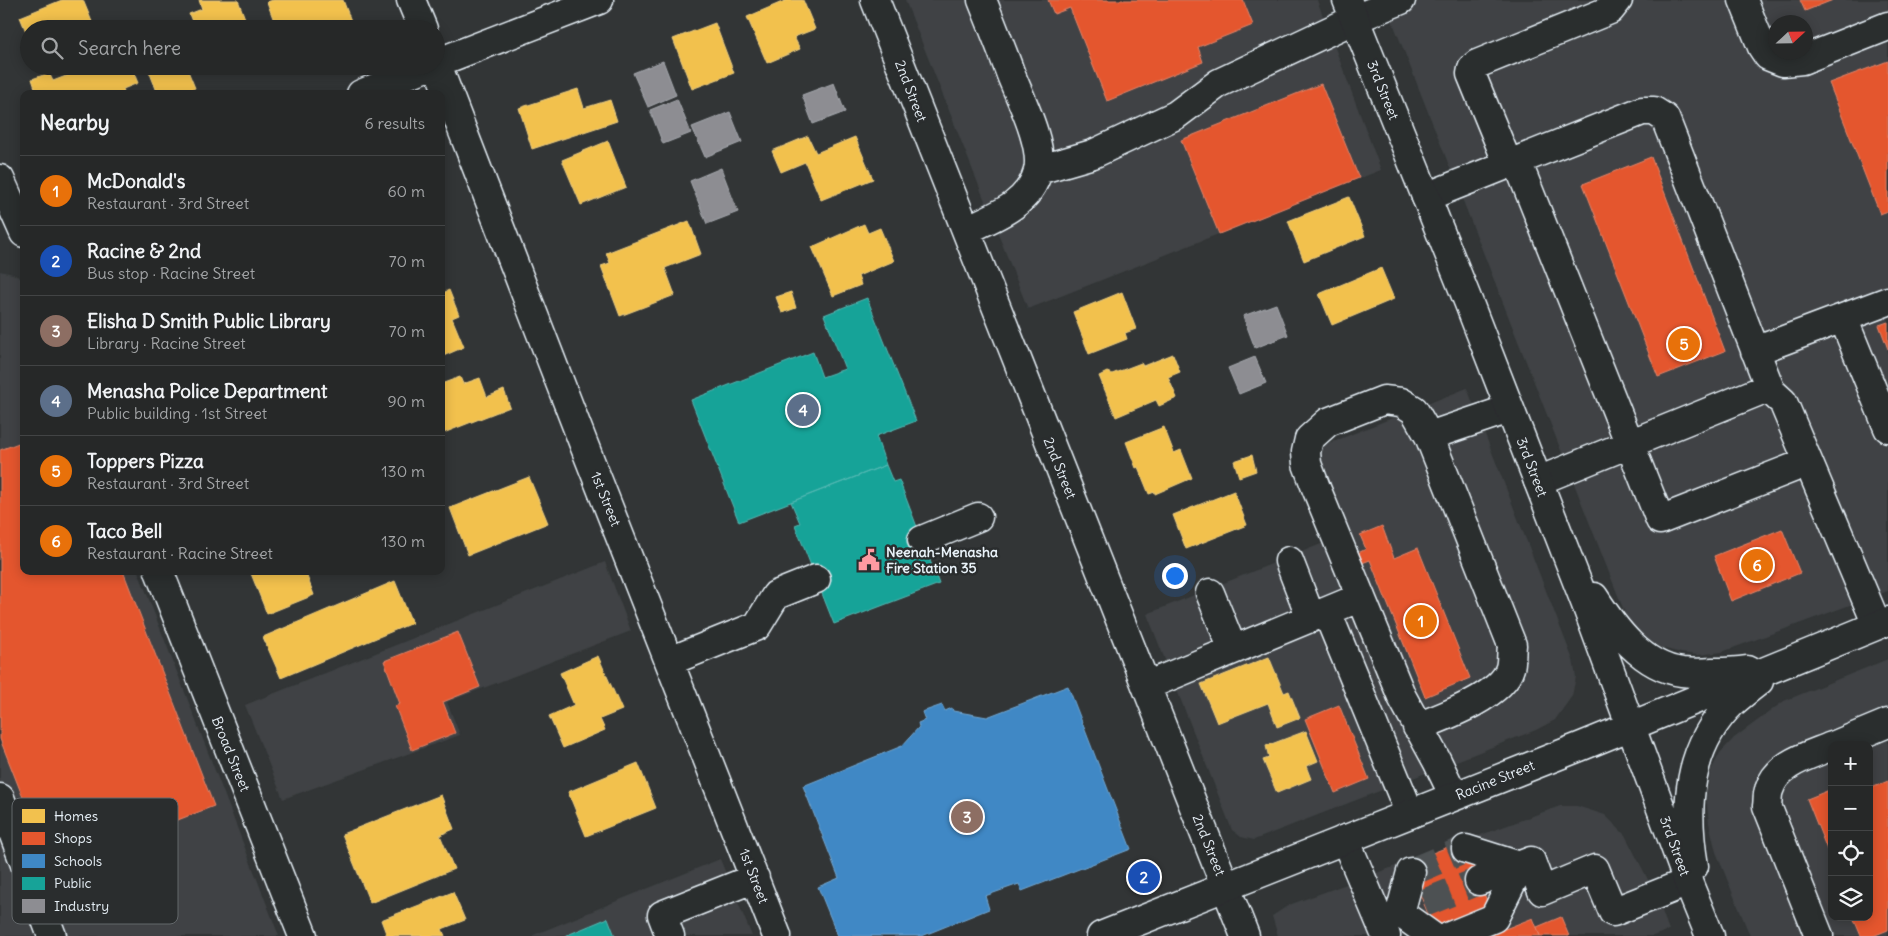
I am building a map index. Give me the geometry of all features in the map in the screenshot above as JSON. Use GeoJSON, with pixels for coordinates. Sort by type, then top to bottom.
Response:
{"type":"FeatureCollection","features":[{"type":"Feature","properties":{"kind":"street"},"geometry":{"type":"LineString","coordinates":[[411,0],[419,20]]}},
{"type":"Feature","properties":{"kind":"street"},"geometry":{"type":"LineString","coordinates":[[445,60],[599,0]]}},
{"type":"Feature","properties":{"kind":"street","name":"2nd Street"},"geometry":{"type":"LineString","coordinates":[[875,0],[1245,936]]}},
{"type":"Feature","properties":{"kind":"street"},"geometry":{"type":"LineString","coordinates":[[966,230],[1006,211],[1020,199],[1031,185],[1038,170],[1038,154],[1031,126],[982,0]]}},
{"type":"Feature","properties":{"kind":"street"},"geometry":{"type":"LineString","coordinates":[[1038,170],[1093,154],[1176,115],[1219,83],[1351,9],[1401,0]]}},
{"type":"Feature","properties":{"kind":"street"},"geometry":{"type":"LineString","coordinates":[[1618,0],[1610,10],[1477,64],[1472,69],[1471,74],[1512,163],[1660,520],[1808,462]]}},
{"type":"Feature","properties":{"kind":"street"},"geometry":{"type":"LineString","coordinates":[[1744,0],[1765,52],[1768,56],[1783,62],[1802,60],[1888,26]]}},
{"type":"Feature","properties":{"kind":"street","name":"3rd Street"},"geometry":{"type":"LineString","coordinates":[[1351,9],[1538,481],[1706,926]]}},
{"type":"Feature","properties":{"kind":"street"},"geometry":{"type":"LineString","coordinates":[[371,90],[406,75]]}},
{"type":"Feature","properties":{"kind":"street","name":"1st Street"},"geometry":{"type":"LineString","coordinates":[[441,75],[777,936]]}},
{"type":"Feature","properties":{"kind":"street"},"geometry":{"type":"LineString","coordinates":[[1426,196],[1642,112],[1654,111],[1664,118],[1771,391],[1783,402],[1808,462],[1883,623]]}},
{"type":"Feature","properties":{"kind":"street"},"geometry":{"type":"LineString","coordinates":[[0,179],[17,232]]}},
{"type":"Feature","properties":{"kind":"street"},"geometry":{"type":"LineString","coordinates":[[1755,351],[1888,300]]}},
{"type":"Feature","properties":{"kind":"street"},"geometry":{"type":"LineString","coordinates":[[1843,318],[1888,428]]}},
{"type":"Feature","properties":{"kind":"street"},"geometry":{"type":"LineString","coordinates":[[1538,481],[1760,391],[1771,391]]}},
{"type":"Feature","properties":{"kind":"street"},"geometry":{"type":"LineString","coordinates":[[1417,726],[1468,705],[1500,684],[1510,668],[1512,644],[1429,436],[1414,410],[1401,402],[1384,400],[1328,422],[1309,439],[1306,452],[1307,464],[1402,697],[1417,726],[1438,761],[1454,796]]}},
{"type":"Feature","properties":{"kind":"street"},"geometry":{"type":"LineString","coordinates":[[1429,436],[1510,409]]}},
{"type":"Feature","properties":{"kind":"street"},"geometry":{"type":"LineString","coordinates":[[922,540],[978,518]]}},
{"type":"Feature","properties":{"kind":"street"},"geometry":{"type":"LineString","coordinates":[[1564,549],[1607,618],[1621,636],[1632,646],[1662,666],[1681,672],[1723,672],[1742,671],[1785,662]]}},
{"type":"Feature","properties":{"kind":"street"},"geometry":{"type":"LineString","coordinates":[[1289,561],[1319,615],[1410,814]]}},
{"type":"Feature","properties":{"kind":"street","name":"Broad Street"},"geometry":{"type":"LineString","coordinates":[[161,575],[303,936]]}},
{"type":"Feature","properties":{"kind":"street"},"geometry":{"type":"LineString","coordinates":[[670,662],[756,626],[776,595],[816,580]]}},
{"type":"Feature","properties":{"kind":"street"},"geometry":{"type":"LineString","coordinates":[[1210,593],[1233,650]]}},
{"type":"Feature","properties":{"kind":"street"},"geometry":{"type":"LineString","coordinates":[[1146,686],[1361,597]]}},
{"type":"Feature","properties":{"kind":"street","name":"Racine Street"},"geometry":{"type":"LineString","coordinates":[[1101,936],[1631,726],[1883,623]]}},
{"type":"Feature","properties":{"kind":"street"},"geometry":{"type":"LineString","coordinates":[[1706,926],[1690,843],[1689,792],[1693,774],[1706,738],[1718,720],[1732,703],[1785,662]]}},
{"type":"Feature","properties":{"kind":"street"},"geometry":{"type":"LineString","coordinates":[[1843,741],[1888,723]]}},
{"type":"Feature","properties":{"kind":"street"},"geometry":{"type":"LineString","coordinates":[[1819,936],[1767,806],[1769,790],[1777,774],[1792,762],[1828,747]]}},
{"type":"Feature","properties":{"kind":"street"},"geometry":{"type":"LineString","coordinates":[[0,798],[12,830]]}},
{"type":"Feature","properties":{"kind":"street"},"geometry":{"type":"LineString","coordinates":[[1345,839],[1397,918],[1432,936]]}},
{"type":"Feature","properties":{"kind":"street"},"geometry":{"type":"LineString","coordinates":[[1466,850],[1520,866]]}},
{"type":"Feature","properties":{"kind":"street"},"geometry":{"type":"LineString","coordinates":[[1479,881],[1531,861],[1542,891],[1595,869],[1613,912],[1688,882]]}},
{"type":"Feature","properties":{"kind":"street"},"geometry":{"type":"LineString","coordinates":[[1450,936],[1494,918],[1520,866]]}},
{"type":"Feature","properties":{"kind":"street"},"geometry":{"type":"LineString","coordinates":[[1397,918],[1410,872]]}},
{"type":"Feature","properties":{"kind":"street"},"geometry":{"type":"LineString","coordinates":[[670,936],[662,915],[755,878]]}},
{"type":"Feature","properties":{"kind":"street"},"geometry":{"type":"LineString","coordinates":[[47,924],[52,936]]}},
{"type":"Feature","properties":{"kind":"shaded area"},"geometry":{"type":"Polygon","coordinates":[[[905,0],[1317,0],[1381,170],[1028,309],[905,0]]]}},
{"type":"Feature","properties":{"kind":"shaded area"},"geometry":{"type":"Polygon","coordinates":[[[1384,0],[1888,0],[1888,591],[1722,652],[1698,655],[1681,653],[1662,648],[1643,639],[1628,621],[1384,0]]]}},
{"type":"Feature","properties":{"kind":"shaded area"},"geometry":{"type":"Polygon","coordinates":[[[0,271],[20,278],[20,575],[140,575],[279,936],[0,936],[0,271]]]}},
{"type":"Feature","properties":{"kind":"shaded area"},"geometry":{"type":"Polygon","coordinates":[[[1467,388],[1573,660],[1576,677],[1572,696],[1555,720],[1536,730],[1254,840],[1241,837],[1232,830],[1147,614],[1326,542],[1295,457],[1467,388]]]}},
{"type":"Feature","properties":{"kind":"shaded area"},"geometry":{"type":"Polygon","coordinates":[[[605,562],[631,631],[447,702],[460,735],[283,799],[245,705],[605,562]]]}},
{"type":"Feature","properties":{"kind":"shaded area"},"geometry":{"type":"Polygon","coordinates":[[[1888,659],[1888,936],[1750,936],[1716,852],[1709,823],[1706,795],[1711,770],[1720,753],[1734,738],[1784,701],[1888,659]]]}},
{"type":"Feature","properties":{"kind":"shaded area"},"geometry":{"type":"Polygon","coordinates":[[[1560,806],[1577,806],[1605,815],[1625,835],[1656,895],[1669,930],[1653,936],[1278,936],[1272,916],[1289,905],[1560,806]]]}},
{"type":"Feature","properties":{"kind":"shaded area"},"geometry":{"type":"Polygon","coordinates":[[[720,859],[752,936],[531,936],[720,859]]]}},
{"type":"Feature","properties":{"kind":"building: Homes"},"geometry":{"type":"Polygon","coordinates":[[[62,0],[83,0],[91,20],[21,20],[20,17],[62,0]]]}},
{"type":"Feature","properties":{"kind":"building: Homes"},"geometry":{"type":"Polygon","coordinates":[[[199,0],[238,0],[246,20],[191,20],[189,14],[202,9],[199,0]]]}},
{"type":"Feature","properties":{"kind":"building: Homes"},"geometry":{"type":"Polygon","coordinates":[[[273,0],[343,0],[351,20],[274,20],[267,2],[273,0]]]}},
{"type":"Feature","properties":{"kind":"building: Homes"},"geometry":{"type":"Polygon","coordinates":[[[787,0],[803,0],[815,29],[794,37],[800,49],[767,63],[747,17],[787,0]]]}},
{"type":"Feature","properties":{"kind":"building: Homes"},"geometry":{"type":"Polygon","coordinates":[[[715,23],[734,73],[692,89],[673,39],[715,23]]]}},
{"type":"Feature","properties":{"kind":"building: Homes"},"geometry":{"type":"Polygon","coordinates":[[[50,75],[53,81],[69,75],[135,75],[138,83],[123,90],[36,90],[32,79],[50,75]]]}},
{"type":"Feature","properties":{"kind":"building: Homes"},"geometry":{"type":"Polygon","coordinates":[[[151,75],[190,75],[195,88],[190,90],[156,90],[151,75]]]}},
{"type":"Feature","properties":{"kind":"building: Homes"},"geometry":{"type":"Polygon","coordinates":[[[578,89],[584,108],[610,100],[617,121],[532,149],[519,108],[578,89]]]}},
{"type":"Feature","properties":{"kind":"building: Homes"},"geometry":{"type":"Polygon","coordinates":[[[808,136],[816,153],[855,137],[873,179],[821,200],[805,162],[781,172],[772,151],[808,136]]]}},
{"type":"Feature","properties":{"kind":"building: Homes"},"geometry":{"type":"Polygon","coordinates":[[[608,141],[626,187],[581,205],[562,160],[608,141]]]}},
{"type":"Feature","properties":{"kind":"building: Homes"},"geometry":{"type":"Polygon","coordinates":[[[1349,197],[1365,236],[1304,261],[1288,221],[1349,197]]]}},
{"type":"Feature","properties":{"kind":"building: Homes"},"geometry":{"type":"Polygon","coordinates":[[[689,221],[701,254],[665,268],[675,295],[620,316],[601,266],[610,263],[606,253],[689,221]]]}},
{"type":"Feature","properties":{"kind":"building: Homes"},"geometry":{"type":"Polygon","coordinates":[[[864,224],[868,233],[880,228],[894,261],[858,276],[861,285],[833,296],[812,247],[864,224]]]}},
{"type":"Feature","properties":{"kind":"building: Homes"},"geometry":{"type":"Polygon","coordinates":[[[1381,268],[1394,299],[1332,325],[1319,294],[1381,268]]]}},
{"type":"Feature","properties":{"kind":"building: Homes"},"geometry":{"type":"Polygon","coordinates":[[[449,290],[459,315],[452,318],[464,347],[445,355],[445,292],[449,290]]]}},
{"type":"Feature","properties":{"kind":"building: Homes"},"geometry":{"type":"Polygon","coordinates":[[[791,292],[796,308],[782,313],[776,297],[791,292]]]}},
{"type":"Feature","properties":{"kind":"building: Homes"},"geometry":{"type":"Polygon","coordinates":[[[1122,292],[1136,329],[1125,333],[1127,339],[1089,354],[1073,312],[1122,292]]]}},
{"type":"Feature","properties":{"kind":"building: Homes"},"geometry":{"type":"Polygon","coordinates":[[[1173,354],[1180,372],[1168,377],[1177,398],[1159,406],[1156,400],[1116,417],[1099,376],[1107,372],[1112,374],[1141,363],[1143,366],[1173,354]]]}},
{"type":"Feature","properties":{"kind":"building: Homes"},"geometry":{"type":"Polygon","coordinates":[[[460,377],[463,384],[480,378],[487,397],[504,390],[510,407],[445,432],[445,383],[460,377]]]}},
{"type":"Feature","properties":{"kind":"building: Homes"},"geometry":{"type":"Polygon","coordinates":[[[1164,427],[1174,453],[1181,450],[1192,478],[1155,494],[1155,492],[1149,494],[1126,442],[1164,427]]]}},
{"type":"Feature","properties":{"kind":"building: Homes"},"geometry":{"type":"Polygon","coordinates":[[[1252,455],[1256,471],[1239,477],[1234,461],[1252,455]]]}},
{"type":"Feature","properties":{"kind":"building: Homes"},"geometry":{"type":"Polygon","coordinates":[[[529,477],[548,523],[468,555],[450,508],[529,477]]]}},
{"type":"Feature","properties":{"kind":"building: Homes"},"geometry":{"type":"Polygon","coordinates":[[[1234,491],[1247,525],[1186,549],[1173,515],[1234,491]]]}},
{"type":"Feature","properties":{"kind":"building: Homes"},"geometry":{"type":"Polygon","coordinates":[[[252,575],[306,575],[314,595],[267,614],[252,575]]]}},
{"type":"Feature","properties":{"kind":"building: Homes"},"geometry":{"type":"Polygon","coordinates":[[[395,581],[412,623],[281,678],[263,637],[395,581]]]}},
{"type":"Feature","properties":{"kind":"building: Homes"},"geometry":{"type":"Polygon","coordinates":[[[598,656],[622,710],[600,719],[605,730],[563,748],[549,716],[574,705],[560,673],[598,656]]]}},
{"type":"Feature","properties":{"kind":"building: Homes"},"geometry":{"type":"Polygon","coordinates":[[[1269,657],[1284,693],[1289,691],[1300,718],[1277,727],[1268,703],[1217,723],[1201,684],[1269,657]]]}},
{"type":"Feature","properties":{"kind":"building: Homes"},"geometry":{"type":"Polygon","coordinates":[[[1306,731],[1318,761],[1306,766],[1311,779],[1277,793],[1263,760],[1269,758],[1266,746],[1306,731]]]}},
{"type":"Feature","properties":{"kind":"building: Homes"},"geometry":{"type":"Polygon","coordinates":[[[638,763],[656,808],[586,836],[568,792],[638,763]]]}},
{"type":"Feature","properties":{"kind":"building: Homes"},"geometry":{"type":"Polygon","coordinates":[[[441,795],[454,829],[440,835],[454,869],[370,903],[342,834],[441,795]]]}},
{"type":"Feature","properties":{"kind":"building: Homes"},"geometry":{"type":"Polygon","coordinates":[[[453,892],[465,920],[442,929],[445,936],[387,936],[381,920],[453,892]]]}},
{"type":"Feature","properties":{"kind":"building: Shops"},"geometry":{"type":"Polygon","coordinates":[[[1048,0],[1243,0],[1253,25],[1198,47],[1203,62],[1107,101],[1070,8],[1054,14],[1048,0]]]}},
{"type":"Feature","properties":{"kind":"building: Shops"},"geometry":{"type":"Polygon","coordinates":[[[1800,0],[1833,0],[1805,11],[1800,0]]]}},
{"type":"Feature","properties":{"kind":"building: Shops"},"geometry":{"type":"Polygon","coordinates":[[[1888,61],[1888,211],[1880,214],[1829,83],[1888,61]]]}},
{"type":"Feature","properties":{"kind":"building: Shops"},"geometry":{"type":"Polygon","coordinates":[[[1321,84],[1359,178],[1219,234],[1181,140],[1321,84]]]}},
{"type":"Feature","properties":{"kind":"building: Shops"},"geometry":{"type":"Polygon","coordinates":[[[1651,157],[1725,351],[1658,377],[1583,184],[1651,157]]]}},
{"type":"Feature","properties":{"kind":"building: Shops"},"geometry":{"type":"Polygon","coordinates":[[[1888,322],[1888,349],[1879,325],[1888,322]]]}},
{"type":"Feature","properties":{"kind":"building: Shops"},"geometry":{"type":"Polygon","coordinates":[[[20,442],[20,575],[125,575],[214,806],[178,820],[178,798],[23,798],[0,739],[0,450],[20,442]]]}},
{"type":"Feature","properties":{"kind":"building: Shops"},"geometry":{"type":"Polygon","coordinates":[[[1382,526],[1394,558],[1418,548],[1470,678],[1425,697],[1370,560],[1362,563],[1358,553],[1366,549],[1360,535],[1382,526]]]}},
{"type":"Feature","properties":{"kind":"building: Shops"},"geometry":{"type":"Polygon","coordinates":[[[1782,529],[1800,573],[1731,601],[1714,556],[1782,529]]]}},
{"type":"Feature","properties":{"kind":"building: Shops"},"geometry":{"type":"Polygon","coordinates":[[[458,632],[480,687],[443,702],[455,733],[412,750],[395,706],[400,704],[384,661],[458,632]]]}},
{"type":"Feature","properties":{"kind":"building: Shops"},"geometry":{"type":"Polygon","coordinates":[[[1339,705],[1369,779],[1335,793],[1305,719],[1339,705]]]}},
{"type":"Feature","properties":{"kind":"building: Shops"},"geometry":{"type":"Polygon","coordinates":[[[1888,781],[1888,930],[1873,936],[1861,936],[1855,921],[1873,921],[1873,787],[1888,781]]]}},
{"type":"Feature","properties":{"kind":"building: Shops"},"geometry":{"type":"Polygon","coordinates":[[[1828,791],[1828,852],[1807,799],[1828,791]]]}},
{"type":"Feature","properties":{"kind":"building: Shops"},"geometry":{"type":"Polygon","coordinates":[[[1463,841],[1491,911],[1436,933],[1407,863],[1463,841]]]}},
{"type":"Feature","properties":{"kind":"building: Shops"},"geometry":{"type":"Polygon","coordinates":[[[1561,917],[1569,936],[1540,936],[1537,927],[1561,917]]]}},
{"type":"Feature","properties":{"kind":"building: Shops"},"geometry":{"type":"Polygon","coordinates":[[[1533,918],[1540,936],[1475,936],[1503,925],[1505,929],[1533,918]]]}},
{"type":"Feature","properties":{"kind":"building: Schools"},"geometry":{"type":"Polygon","coordinates":[[[1068,686],[1131,849],[1022,891],[1019,884],[985,896],[989,909],[922,936],[838,936],[818,887],[839,878],[803,786],[902,746],[919,727],[918,723],[925,720],[922,712],[942,705],[945,711],[952,708],[953,711],[987,717],[1068,686]]]}},
{"type":"Feature","properties":{"kind":"building: Public"},"geometry":{"type":"Polygon","coordinates":[[[867,298],[916,421],[876,436],[886,465],[739,522],[691,400],[813,352],[822,377],[845,369],[824,315],[867,298]]]}},
{"type":"Feature","properties":{"kind":"building: Public","name":"Neenah-Menasha Fire Station 35"},"geometry":{"type":"Polygon","coordinates":[[[886,465],[893,482],[899,480],[939,584],[834,624],[795,525],[800,523],[791,502],[886,465]]]}},
{"type":"Feature","properties":{"kind":"building: Public"},"geometry":{"type":"Polygon","coordinates":[[[608,918],[615,936],[565,936],[608,918]]]}},
{"type":"Feature","properties":{"kind":"building: Industry"},"geometry":{"type":"Polygon","coordinates":[[[663,61],[676,95],[648,107],[633,73],[663,61]]]}},
{"type":"Feature","properties":{"kind":"building: Industry"},"geometry":{"type":"Polygon","coordinates":[[[834,83],[845,112],[813,124],[802,95],[834,83]]]}},
{"type":"Feature","properties":{"kind":"building: Industry"},"geometry":{"type":"Polygon","coordinates":[[[677,99],[691,133],[663,144],[650,110],[677,99]]]}},
{"type":"Feature","properties":{"kind":"building: Industry"},"geometry":{"type":"Polygon","coordinates":[[[730,112],[742,142],[705,157],[692,127],[730,112]]]}},
{"type":"Feature","properties":{"kind":"building: Industry"},"geometry":{"type":"Polygon","coordinates":[[[721,168],[738,212],[707,224],[690,181],[721,168]]]}},
{"type":"Feature","properties":{"kind":"building: Industry"},"geometry":{"type":"Polygon","coordinates":[[[1276,304],[1288,335],[1255,348],[1243,316],[1276,304]]]}},
{"type":"Feature","properties":{"kind":"building: Industry"},"geometry":{"type":"Polygon","coordinates":[[[1255,357],[1266,383],[1239,394],[1228,368],[1255,357]]]}},
{"type":"Feature","properties":{"kind":"tunnel"},"geometry":{"type":"LineString","coordinates":[[1411,872],[1466,849]]}},
{"type":"Feature","properties":{"kind":"tunnel"},"geometry":{"type":"LineString","coordinates":[[1424,903],[1479,881]]}},
{"type":"Feature","properties":{"kind":"place","name":"Toppers Pizza"},"geometry":{"type":"Point","coordinates":[1684,344]}},
{"type":"Feature","properties":{"kind":"place","name":"Menasha Police Department"},"geometry":{"type":"Point","coordinates":[803,410]}},
{"type":"Feature","properties":{"kind":"place","name":"Neenah-Menasha Fire Station 35"},"geometry":{"type":"Point","coordinates":[869,560]}},
{"type":"Feature","properties":{"kind":"place","name":"Taco Bell"},"geometry":{"type":"Point","coordinates":[1757,565]}},
{"type":"Feature","properties":{"kind":"place","name":"McDonald's"},"geometry":{"type":"Point","coordinates":[1421,621]}},
{"type":"Feature","properties":{"kind":"place","name":"Elisha D Smith Public Library"},"geometry":{"type":"Point","coordinates":[967,817]}},
{"type":"Feature","properties":{"kind":"place","name":"Racine & 2nd"},"geometry":{"type":"Point","coordinates":[1144,877]}}]}
